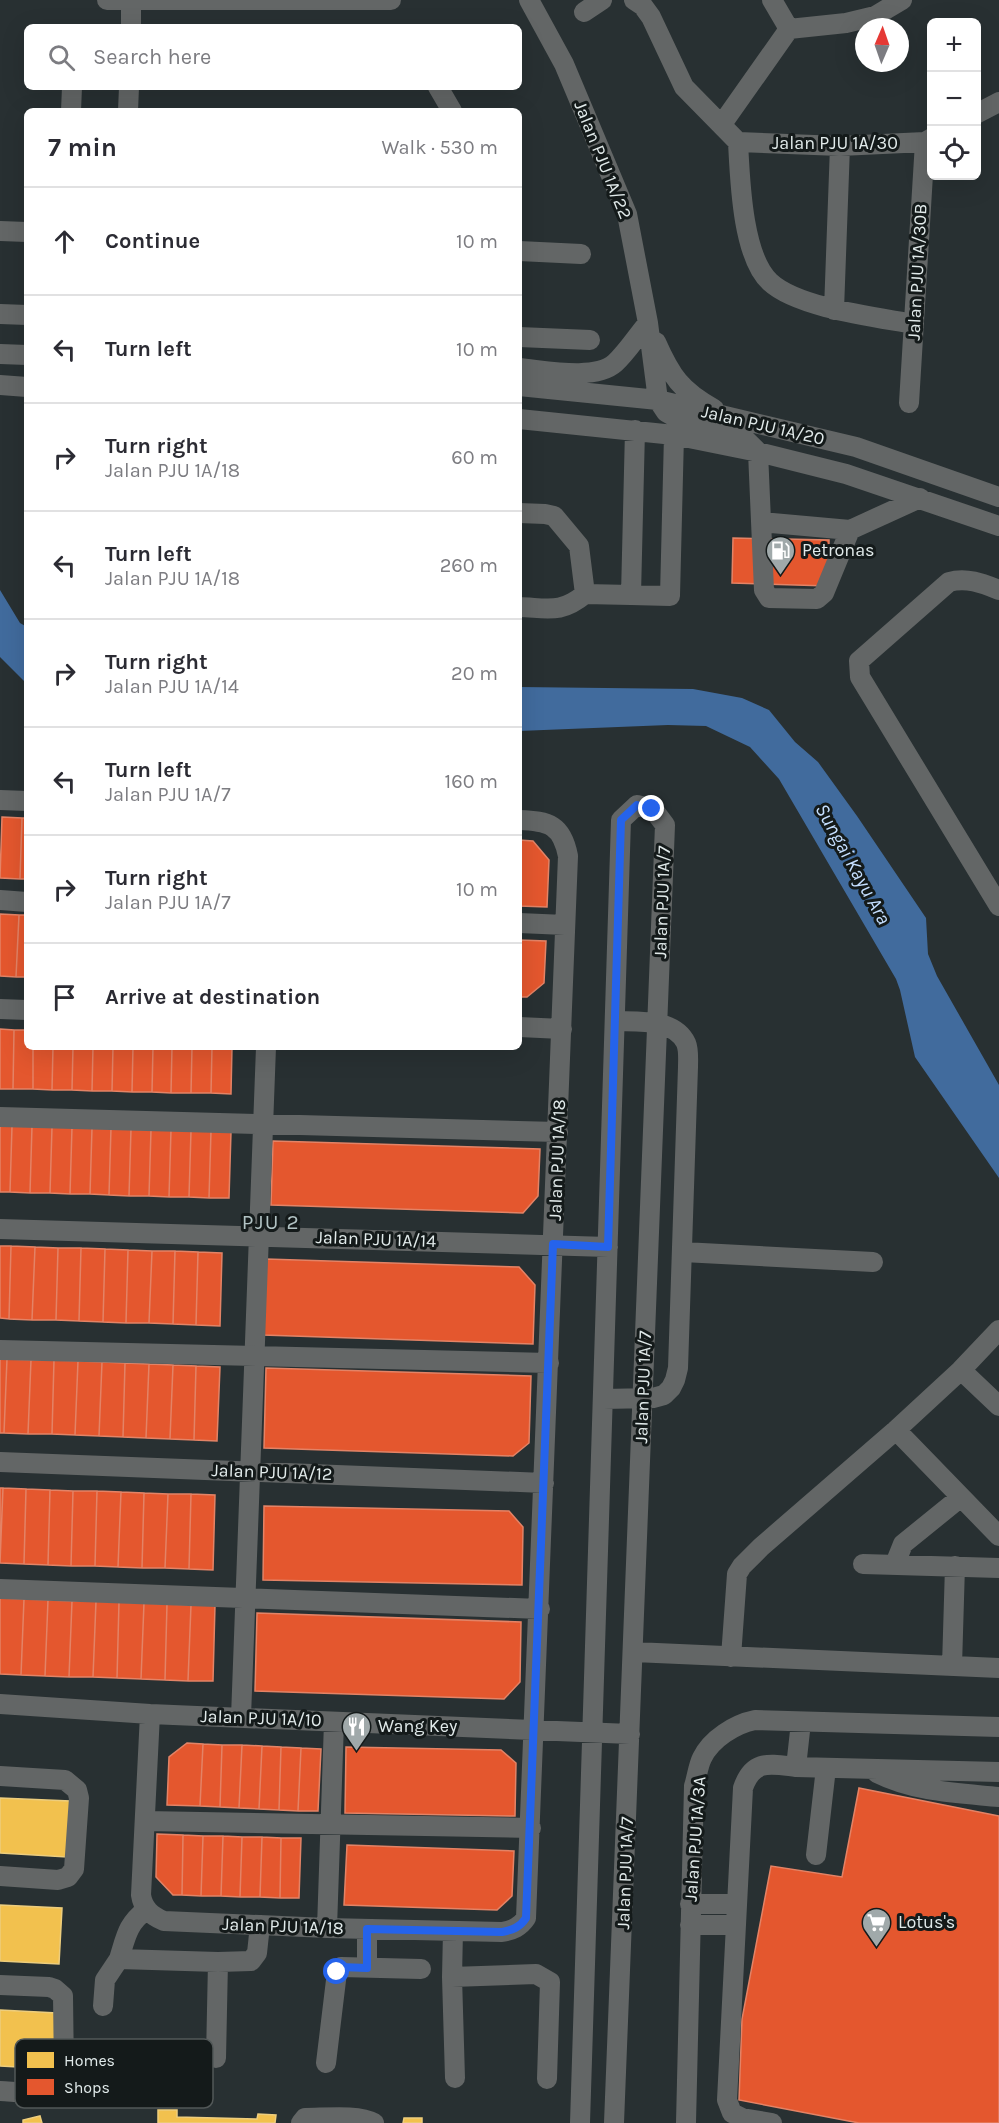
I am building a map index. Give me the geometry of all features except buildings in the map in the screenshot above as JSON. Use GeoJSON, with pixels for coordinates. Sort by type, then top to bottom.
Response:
{"type":"FeatureCollection","features":[{"type":"Feature","properties":{"kind":"street"},"geometry":{"type":"LineString","coordinates":[[107,0],[392,0]]}},
{"type":"Feature","properties":{"kind":"street"},"geometry":{"type":"LineString","coordinates":[[131,0],[131,24]]}},
{"type":"Feature","properties":{"kind":"street","name":"Jalan PJU 1A/22"},"geometry":{"type":"LineString","coordinates":[[530,0],[564,64],[627,214],[648,323],[658,400]]}},
{"type":"Feature","properties":{"kind":"street"},"geometry":{"type":"LineString","coordinates":[[584,12],[602,0]]}},
{"type":"Feature","properties":{"kind":"street"},"geometry":{"type":"LineString","coordinates":[[634,0],[643,6],[651,17],[684,87],[738,142],[740,182],[751,246],[758,265],[769,281],[785,293],[834,310],[914,324]]}},
{"type":"Feature","properties":{"kind":"street"},"geometry":{"type":"LineString","coordinates":[[772,0],[789,29]]}},
{"type":"Feature","properties":{"kind":"street"},"geometry":{"type":"LineString","coordinates":[[722,124],[789,29],[846,23],[875,16],[902,0]]}},
{"type":"Feature","properties":{"kind":"street"},"geometry":{"type":"LineString","coordinates":[[71,108],[72,90]]}},
{"type":"Feature","properties":{"kind":"street"},"geometry":{"type":"LineString","coordinates":[[129,90],[129,108]]}},
{"type":"Feature","properties":{"kind":"street"},"geometry":{"type":"LineString","coordinates":[[440,90],[450,108]]}},
{"type":"Feature","properties":{"kind":"street"},"geometry":{"type":"LineString","coordinates":[[981,111],[999,102]]}},
{"type":"Feature","properties":{"kind":"street","name":"Jalan PJU 1A/30"},"geometry":{"type":"LineString","coordinates":[[738,142],[840,146],[927,140]]}},
{"type":"Feature","properties":{"kind":"street"},"geometry":{"type":"LineString","coordinates":[[834,310],[840,146]]}},
{"type":"Feature","properties":{"kind":"street","name":"Jalan PJU 1A/30B"},"geometry":{"type":"LineString","coordinates":[[909,403],[927,153]]}},
{"type":"Feature","properties":{"kind":"street"},"geometry":{"type":"LineString","coordinates":[[0,231],[24,232]]}},
{"type":"Feature","properties":{"kind":"street"},"geometry":{"type":"LineString","coordinates":[[522,251],[581,254]]}},
{"type":"Feature","properties":{"kind":"street"},"geometry":{"type":"LineString","coordinates":[[0,314],[24,315]]}},
{"type":"Feature","properties":{"kind":"street"},"geometry":{"type":"LineString","coordinates":[[522,368],[586,373],[603,371],[615,363],[648,323],[673,376],[695,398],[730,418]]}},
{"type":"Feature","properties":{"kind":"street"},"geometry":{"type":"LineString","coordinates":[[522,337],[590,340]]}},
{"type":"Feature","properties":{"kind":"street"},"geometry":{"type":"LineString","coordinates":[[0,354],[24,355]]}},
{"type":"Feature","properties":{"kind":"street"},"geometry":{"type":"LineString","coordinates":[[0,385],[24,387]]}},
{"type":"Feature","properties":{"kind":"street","name":"Jalan PJU 1A/20"},"geometry":{"type":"LineString","coordinates":[[522,386],[658,400],[856,447],[999,497]]}},
{"type":"Feature","properties":{"kind":"street"},"geometry":{"type":"LineString","coordinates":[[658,400],[666,412],[673,416],[745,439],[758,452],[764,590],[769,598],[817,599],[825,593],[850,530]]}},
{"type":"Feature","properties":{"kind":"street","name":"Jalan PJU 1A/20"},"geometry":{"type":"LineString","coordinates":[[522,419],[674,435],[758,452],[846,474],[999,527]]}},
{"type":"Feature","properties":{"kind":"street"},"geometry":{"type":"LineString","coordinates":[[631,595],[635,430]]}},
{"type":"Feature","properties":{"kind":"street"},"geometry":{"type":"LineString","coordinates":[[522,607],[571,606],[585,594],[670,596],[674,435]]}},
{"type":"Feature","properties":{"kind":"street"},"geometry":{"type":"LineString","coordinates":[[761,522],[850,530],[920,498]]}},
{"type":"Feature","properties":{"kind":"street"},"geometry":{"type":"LineString","coordinates":[[522,513],[554,516],[579,546],[585,594]]}},
{"type":"Feature","properties":{"kind":"street"},"geometry":{"type":"LineString","coordinates":[[997,583],[959,579],[949,582],[859,661],[858,669],[860,677],[999,906]]}},
{"type":"Feature","properties":{"kind":"street"},"geometry":{"type":"LineString","coordinates":[[0,800],[24,801]]}},
{"type":"Feature","properties":{"kind":"street","name":"Jalan PJU 1A/7"},"geometry":{"type":"LineString","coordinates":[[580,2123],[621,820],[637,805],[652,809],[664,825],[634,1652],[614,2123]]}},
{"type":"Feature","properties":{"kind":"street","name":"Jalan PJU 1A/18"},"geometry":{"type":"LineString","coordinates":[[146,1910],[154,1917],[164,1921],[453,1931],[502,1932],[521,1925],[526,1918],[568,856],[565,839],[557,830],[548,823],[522,820]]}},
{"type":"Feature","properties":{"kind":"street"},"geometry":{"type":"LineString","coordinates":[[0,900],[24,902]]}},
{"type":"Feature","properties":{"kind":"street"},"geometry":{"type":"LineString","coordinates":[[522,923],[566,925]]}},
{"type":"Feature","properties":{"kind":"street"},"geometry":{"type":"LineString","coordinates":[[0,1009],[24,1010]]}},
{"type":"Feature","properties":{"kind":"street"},"geometry":{"type":"LineString","coordinates":[[603,1399],[643,1400],[664,1395],[671,1388],[678,1368],[683,1252],[688,1056],[686,1045],[680,1035],[657,1023],[615,1022]]}},
{"type":"Feature","properties":{"kind":"street"},"geometry":{"type":"LineString","coordinates":[[522,1027],[561,1029]]}},
{"type":"Feature","properties":{"kind":"street"},"geometry":{"type":"LineString","coordinates":[[241,1718],[266,1050]]}},
{"type":"Feature","properties":{"kind":"street"},"geometry":{"type":"LineString","coordinates":[[0,1117],[558,1132]]}},
{"type":"Feature","properties":{"kind":"street","name":"Jalan PJU 1A/14"},"geometry":{"type":"LineString","coordinates":[[0,1228],[608,1247]]}},
{"type":"Feature","properties":{"kind":"street"},"geometry":{"type":"LineString","coordinates":[[683,1252],[873,1262]]}},
{"type":"Feature","properties":{"kind":"street"},"geometry":{"type":"LineString","coordinates":[[731,1657],[735,1583],[742,1566],[896,1430],[961,1370],[999,1330]]}},
{"type":"Feature","properties":{"kind":"street"},"geometry":{"type":"LineString","coordinates":[[0,1350],[549,1363]]}},
{"type":"Feature","properties":{"kind":"street"},"geometry":{"type":"LineString","coordinates":[[961,1370],[999,1406]]}},
{"type":"Feature","properties":{"kind":"street"},"geometry":{"type":"LineString","coordinates":[[896,1430],[999,1536]]}},
{"type":"Feature","properties":{"kind":"street","name":"Jalan PJU 1A/12"},"geometry":{"type":"LineString","coordinates":[[0,1462],[544,1483]]}},
{"type":"Feature","properties":{"kind":"street"},"geometry":{"type":"LineString","coordinates":[[895,1564],[903,1544],[961,1497]]}},
{"type":"Feature","properties":{"kind":"street"},"geometry":{"type":"LineString","coordinates":[[863,1564],[999,1568]]}},
{"type":"Feature","properties":{"kind":"street"},"geometry":{"type":"LineString","coordinates":[[952,1666],[956,1566]]}},
{"type":"Feature","properties":{"kind":"street"},"geometry":{"type":"LineString","coordinates":[[0,1589],[540,1609]]}},
{"type":"Feature","properties":{"kind":"street"},"geometry":{"type":"LineString","coordinates":[[634,1652],[999,1668]]}},
{"type":"Feature","properties":{"kind":"street","name":"Jalan PJU 1A/10"},"geometry":{"type":"LineString","coordinates":[[0,1704],[150,1714],[630,1734]]}},
{"type":"Feature","properties":{"kind":"street"},"geometry":{"type":"LineString","coordinates":[[103,2006],[105,1980],[120,1959],[129,1927],[146,1910],[141,1895],[150,1714]]}},
{"type":"Feature","properties":{"kind":"street","name":"Jalan PJU 1A/3A"},"geometry":{"type":"LineString","coordinates":[[686,2123],[694,1786],[702,1758],[714,1742],[742,1723],[755,1720],[999,1727]]}},
{"type":"Feature","properties":{"kind":"street"},"geometry":{"type":"LineString","coordinates":[[327,1928],[334,1722]]}},
{"type":"Feature","properties":{"kind":"street"},"geometry":{"type":"LineString","coordinates":[[796,1767],[801,1722]]}},
{"type":"Feature","properties":{"kind":"street"},"geometry":{"type":"LineString","coordinates":[[772,2123],[742,2118],[732,2113],[728,2105],[736,1904],[743,1788],[746,1779],[753,1770],[768,1764],[796,1767],[999,1772]]}},
{"type":"Feature","properties":{"kind":"street"},"geometry":{"type":"LineString","coordinates":[[816,1855],[826,1768]]}},
{"type":"Feature","properties":{"kind":"street"},"geometry":{"type":"LineString","coordinates":[[869,1769],[917,1788],[999,1797]]}},
{"type":"Feature","properties":{"kind":"street"},"geometry":{"type":"LineString","coordinates":[[0,1776],[65,1780],[77,1790],[79,1798],[74,1869],[68,1877],[58,1880],[0,1876]]}},
{"type":"Feature","properties":{"kind":"street"},"geometry":{"type":"LineString","coordinates":[[145,1821],[531,1828]]}},
{"type":"Feature","properties":{"kind":"street"},"geometry":{"type":"LineString","coordinates":[[690,1904],[736,1904]]}},
{"type":"Feature","properties":{"kind":"street"},"geometry":{"type":"LineString","coordinates":[[120,1959],[251,1961],[256,1953],[260,1925]]}},
{"type":"Feature","properties":{"kind":"street"},"geometry":{"type":"LineString","coordinates":[[690,1925],[735,1925]]}},
{"type":"Feature","properties":{"kind":"street"},"geometry":{"type":"LineString","coordinates":[[367,1929],[367,1968]]}},
{"type":"Feature","properties":{"kind":"street"},"geometry":{"type":"LineString","coordinates":[[453,1931],[455,2078]]}},
{"type":"Feature","properties":{"kind":"street"},"geometry":{"type":"LineString","coordinates":[[216,2058],[218,1962]]}},
{"type":"Feature","properties":{"kind":"street"},"geometry":{"type":"LineString","coordinates":[[326,2063],[337,1972],[340,1967],[421,1969]]}},
{"type":"Feature","properties":{"kind":"street"},"geometry":{"type":"LineString","coordinates":[[452,1977],[536,1974],[550,1982],[547,2079]]}},
{"type":"Feature","properties":{"kind":"street"},"geometry":{"type":"LineString","coordinates":[[0,1984],[55,1989],[63,1996],[64,2039]]}},
{"type":"Feature","properties":{"kind":"street"},"geometry":{"type":"LineString","coordinates":[[0,2091],[15,2092]]}},
{"type":"Feature","properties":{"kind":"street"},"geometry":{"type":"LineString","coordinates":[[301,2123],[305,2118],[337,2121],[364,2118],[374,2123]]}},
{"type":"Feature","properties":{"kind":"water"},"geometry":{"type":"Polygon","coordinates":[[[0,590],[20,623],[24,625],[24,681],[0,657],[0,590]]]}},
{"type":"Feature","properties":{"kind":"water","name":"Sungai Kayu Ara"},"geometry":{"type":"Polygon","coordinates":[[[522,687],[693,689],[742,698],[769,710],[795,742],[818,762],[926,918],[928,954],[937,976],[999,1085],[999,1178],[915,1057],[896,979],[779,779],[750,747],[706,726],[668,725],[522,731],[522,687]]]}},
{"type":"Feature","properties":{"kind":"place","name":"Petronas"},"geometry":{"type":"Point","coordinates":[781,576]}},
{"type":"Feature","properties":{"kind":"place","name":"Wang Key"},"geometry":{"type":"Point","coordinates":[357,1752]}},
{"type":"Feature","properties":{"kind":"place","name":"Lotus's"},"geometry":{"type":"Point","coordinates":[877,1948]}},
{"type":"Feature","properties":{"kind":"district","name":"PJU 2"},"geometry":{"type":"Point","coordinates":[271,1222]}},
{"type":"Feature","properties":{"kind":"route"},"geometry":{"type":"LineString","coordinates":[[337,1972],[340,1967],[367,1968],[367,1929],[502,1932],[521,1925],[526,1918],[553,1244],[608,1247],[621,820],[637,805],[652,809]]}}]}
